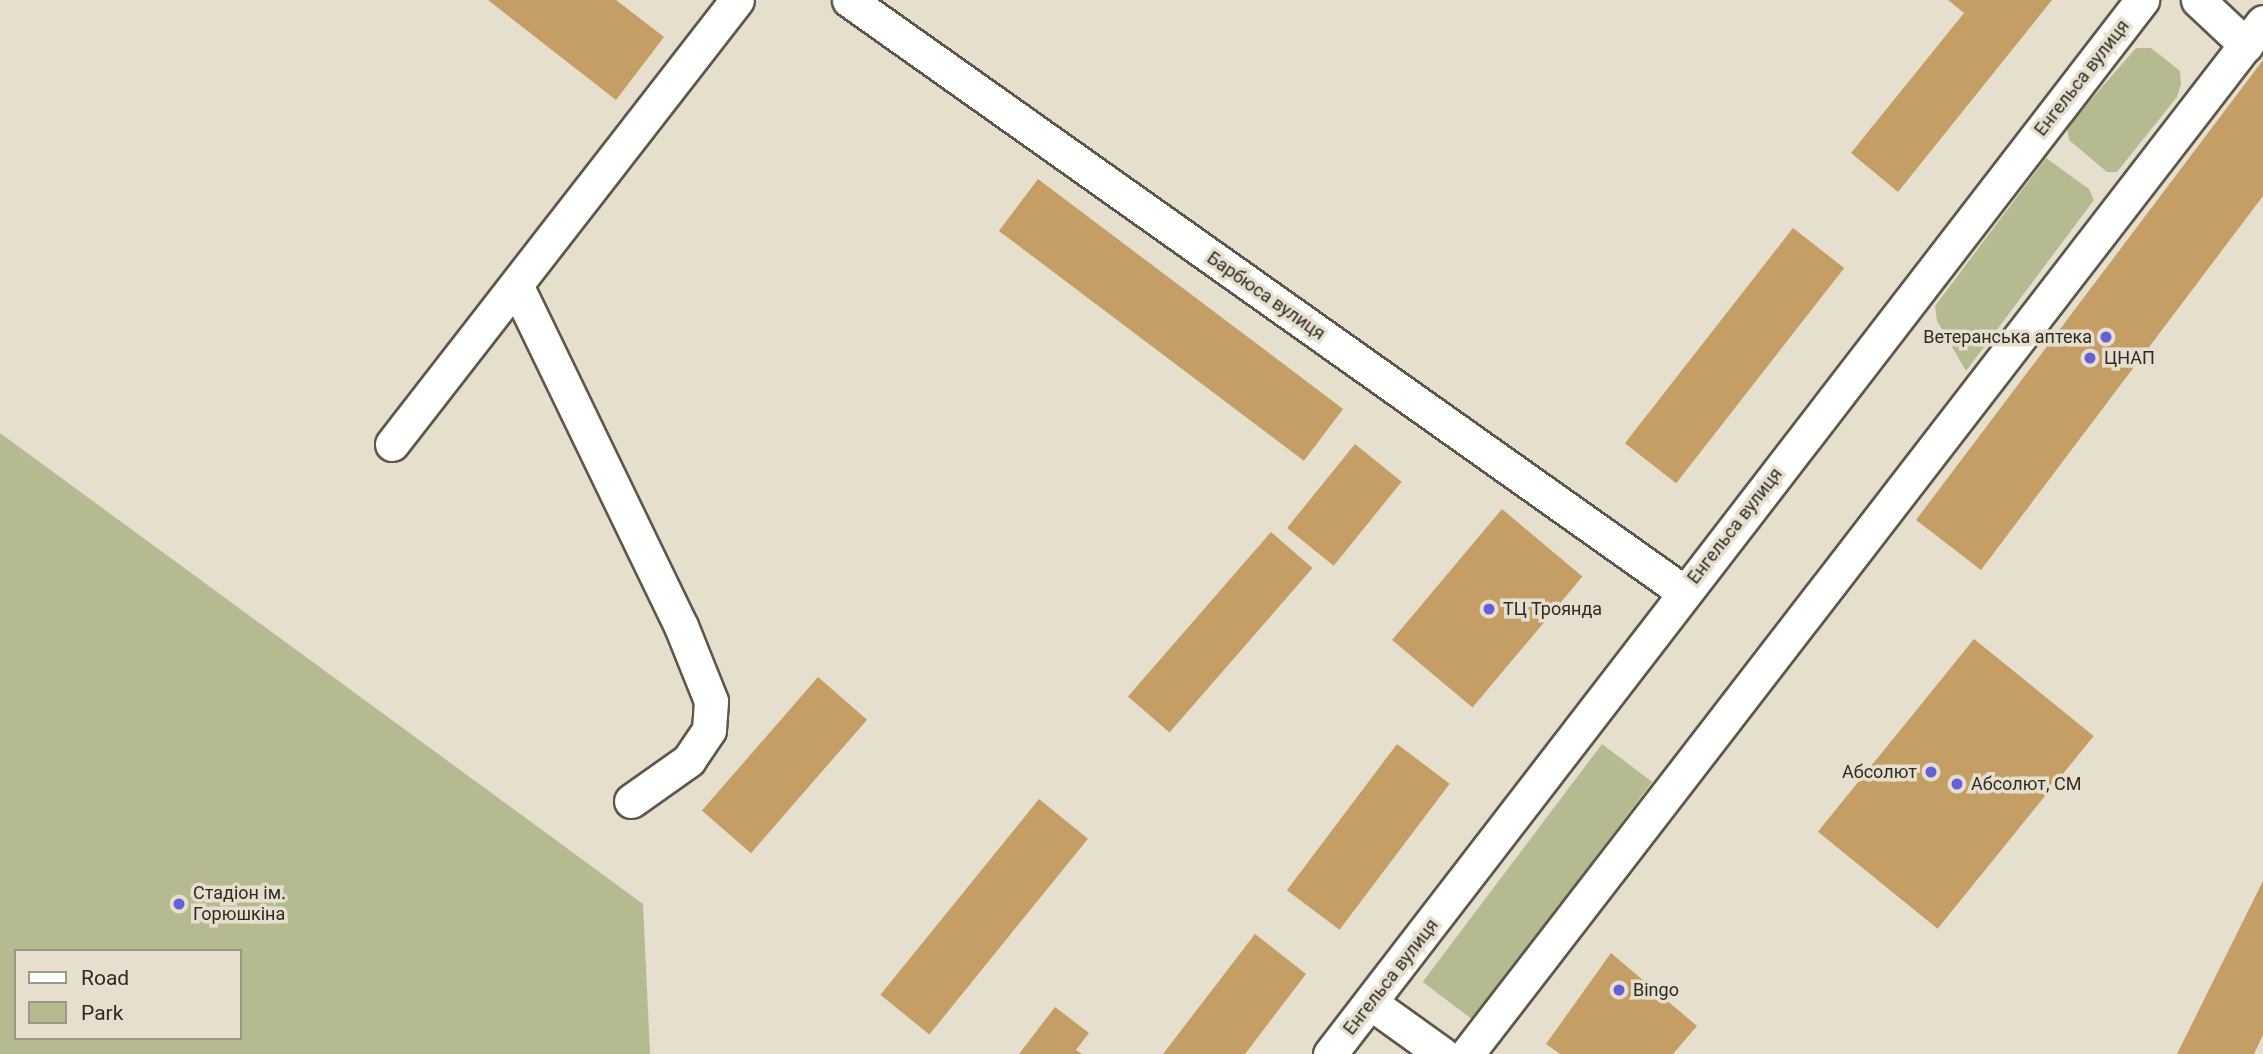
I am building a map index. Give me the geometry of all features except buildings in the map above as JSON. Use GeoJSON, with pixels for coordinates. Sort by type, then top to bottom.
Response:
{"type":"FeatureCollection","features":[{"type":"Feature","properties":{"kind":"street"},"geometry":{"type":"LineString","coordinates":[[392,444],[517,287],[737,0]]}},
{"type":"Feature","properties":{"kind":"street","name":"Барбюса вулиця"},"geometry":{"type":"LineString","coordinates":[[849,0],[1684,592]]}},
{"type":"Feature","properties":{"kind":"street","name":"Енгельса вулиця"},"geometry":{"type":"LineString","coordinates":[[1331,1054],[2142,0]]}},
{"type":"Feature","properties":{"kind":"street"},"geometry":{"type":"LineString","coordinates":[[1467,1054],[2254,34],[2198,0]]}},
{"type":"Feature","properties":{"kind":"street"},"geometry":{"type":"LineString","coordinates":[[517,287],[686,637],[712,701],[709,730],[689,760],[631,801]]}},
{"type":"Feature","properties":{"kind":"street"},"geometry":{"type":"LineString","coordinates":[[1371,1003],[1442,1054]]}},
{"type":"Feature","properties":{"kind":"green space"},"geometry":{"type":"Polygon","coordinates":[[[2136,48],[2151,48],[2180,71],[2181,84],[2177,97],[2117,172],[2107,172],[2069,140],[2067,127],[2136,48]]]}},
{"type":"Feature","properties":{"kind":"green space"},"geometry":{"type":"Polygon","coordinates":[[[2046,158],[2089,189],[2094,200],[1966,371],[1937,321],[1935,306],[2046,158]]]}},
{"type":"Feature","properties":{"kind":"green space"},"geometry":{"type":"Polygon","coordinates":[[[0,433],[643,904],[650,1054],[0,1054],[0,433]]]}},
{"type":"Feature","properties":{"kind":"green space"},"geometry":{"type":"Polygon","coordinates":[[[1602,744],[1652,782],[1473,1020],[1423,982],[1602,744]]]}},
{"type":"Feature","properties":{"kind":"place","name":"Ветеранська аптека"},"geometry":{"type":"Point","coordinates":[2106,337]}},
{"type":"Feature","properties":{"kind":"place","name":"ЦНАП"},"geometry":{"type":"Point","coordinates":[2090,358]}},
{"type":"Feature","properties":{"kind":"place","name":"ТЦ Троянда"},"geometry":{"type":"Point","coordinates":[1489,609]}},
{"type":"Feature","properties":{"kind":"place","name":"Абсолют"},"geometry":{"type":"Point","coordinates":[1931,772]}},
{"type":"Feature","properties":{"kind":"place","name":"Абсолют, СМ"},"geometry":{"type":"Point","coordinates":[1957,784]}},
{"type":"Feature","properties":{"kind":"place","name":"Стадіон ім. Горюшкіна"},"geometry":{"type":"Point","coordinates":[179,904]}},
{"type":"Feature","properties":{"kind":"place","name":"Bingo"},"geometry":{"type":"Point","coordinates":[1619,990]}}]}
